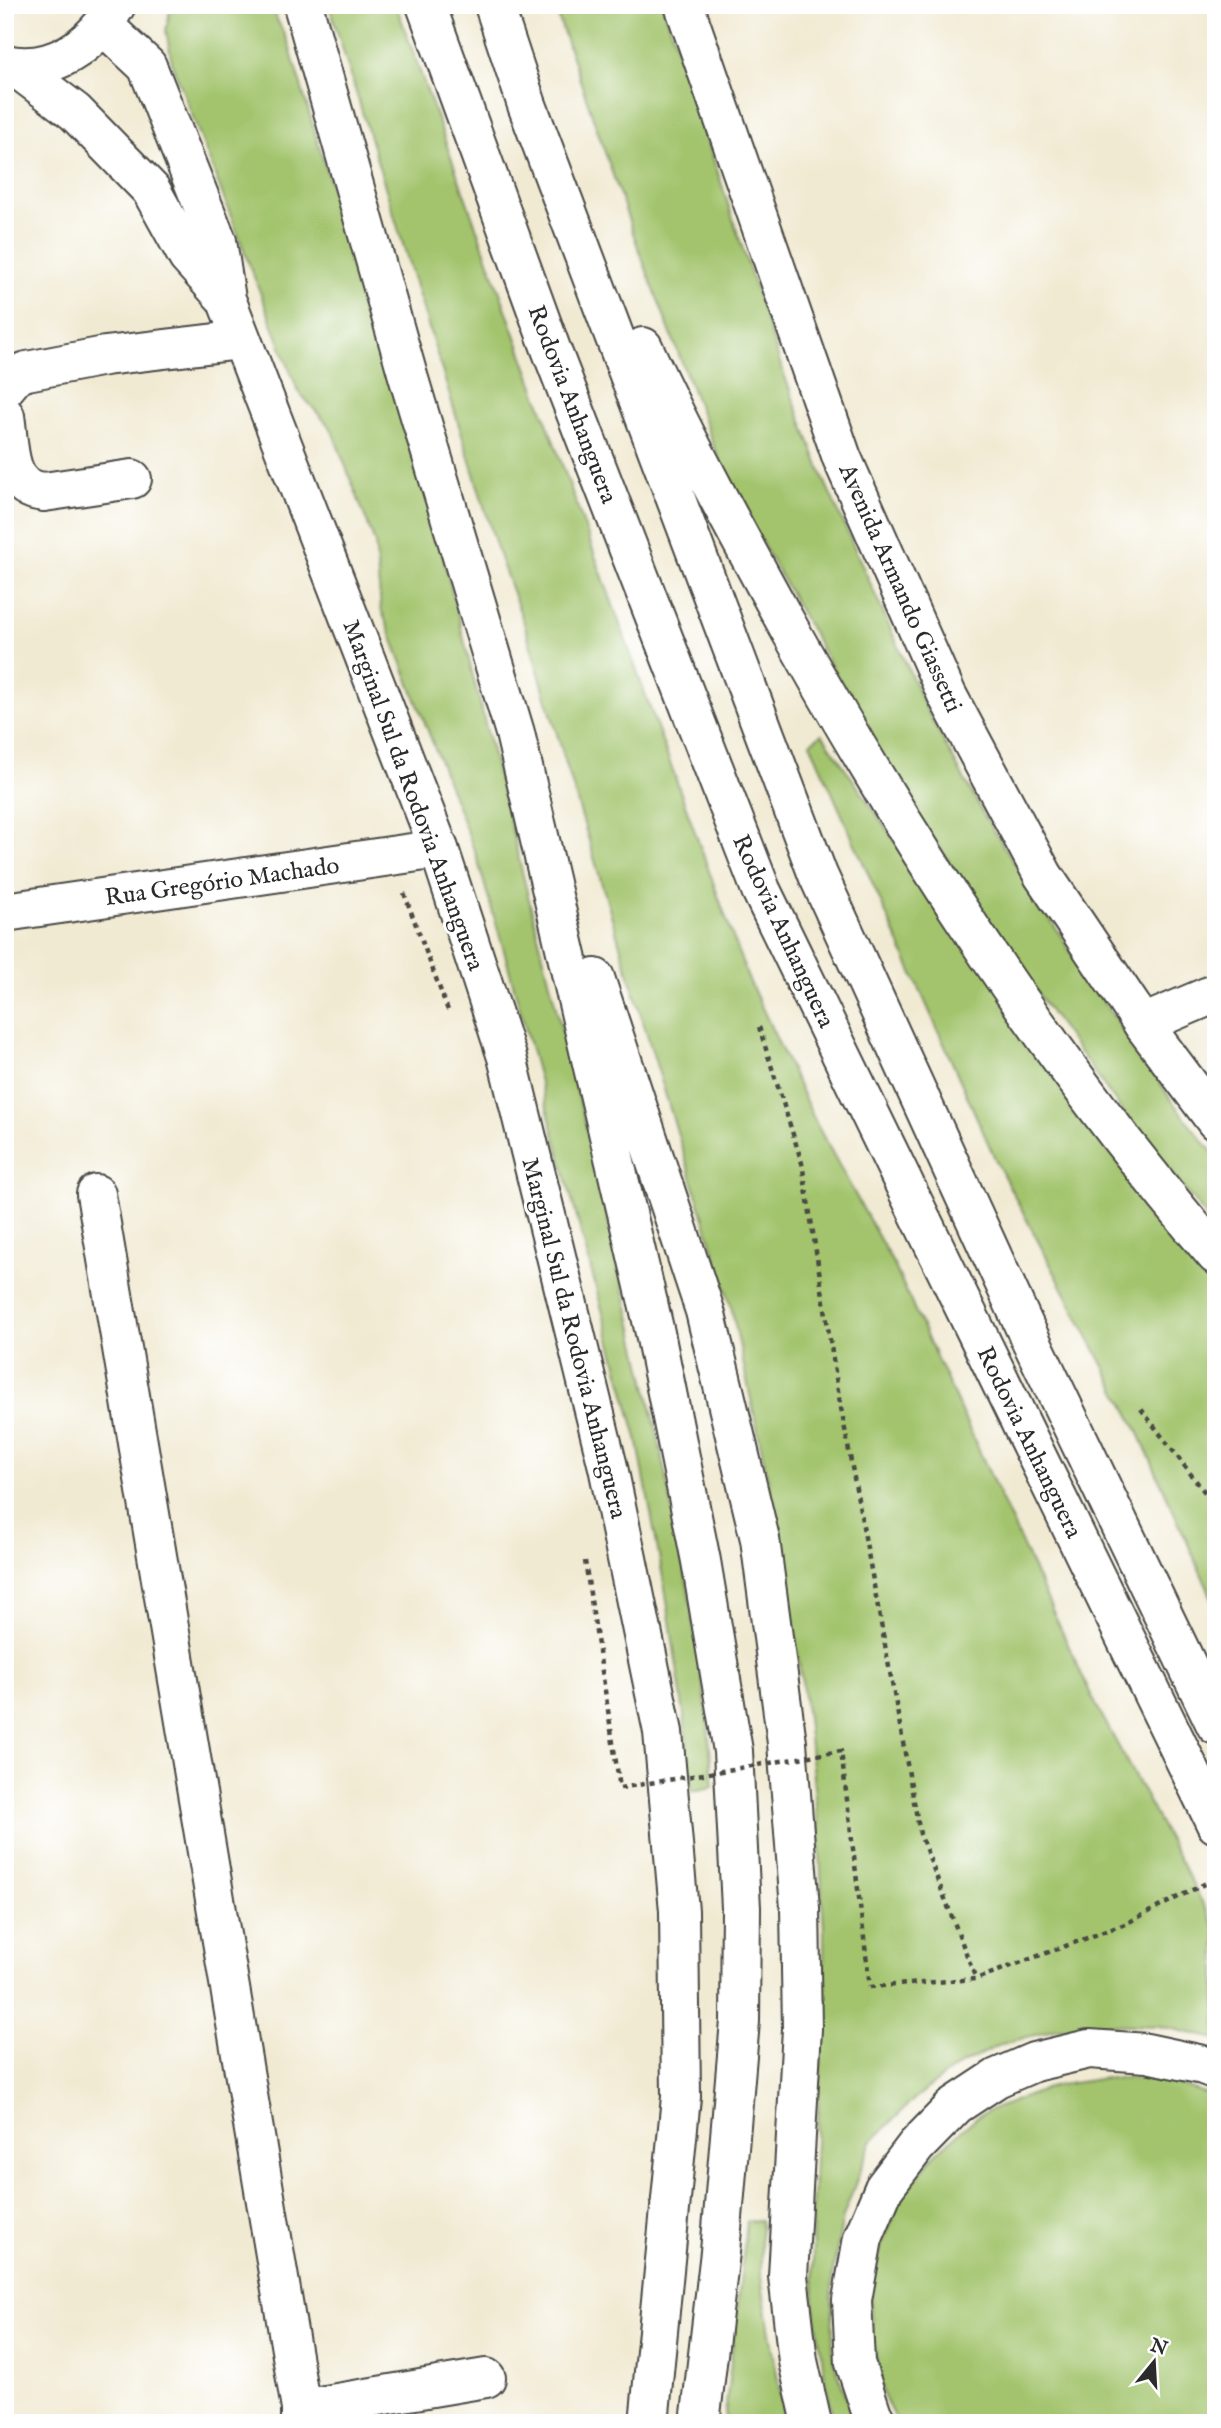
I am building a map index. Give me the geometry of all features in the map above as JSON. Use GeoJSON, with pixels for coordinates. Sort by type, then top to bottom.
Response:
{"type":"FeatureCollection","features":[{"type":"Feature","properties":{"kind":"main road","name":"Rodovia Anhanguera"},"geometry":{"type":"LineString","coordinates":[[426,5],[551,349],[761,890],[1216,1824]]}},
{"type":"Feature","properties":{"kind":"main road","name":"Rodovia Anhanguera"},"geometry":{"type":"LineString","coordinates":[[494,5],[527,105],[818,875],[1026,1330],[1216,1725]]}},
{"type":"Feature","properties":{"kind":"main road","name":"Avenida Armando Giassetti"},"geometry":{"type":"LineString","coordinates":[[684,5],[842,458],[947,695],[1043,875],[1143,1024],[1216,1121]]}},
{"type":"Feature","properties":{"kind":"main road"},"geometry":{"type":"LineString","coordinates":[[302,7],[515,733],[705,1311],[760,1539],[787,1743],[800,1908],[802,2029],[788,2276],[798,2361],[812,2423]]}},
{"type":"Feature","properties":{"kind":"main road"},"geometry":{"type":"LineString","coordinates":[[10,65],[48,63],[79,49],[110,16]]}},
{"type":"Feature","properties":{"kind":"main road","name":"Marginal Sul da Rodovia Anhanguera"},"geometry":{"type":"LineString","coordinates":[[110,16],[147,66],[216,241],[226,299],[439,849],[507,1057],[608,1467],[663,1732],[679,1911],[681,2097],[649,2423]]}},
{"type":"Feature","properties":{"kind":"main road","name":"Marginal Sul da Rodovia Anhanguera"},"geometry":{"type":"LineString","coordinates":[[10,65],[75,112],[150,190],[188,257],[226,299]]}},
{"type":"Feature","properties":{"kind":"main road"},"geometry":{"type":"LineString","coordinates":[[527,105],[719,503],[852,741],[932,871],[1010,986],[1098,1108],[1216,1255]]}},
{"type":"Feature","properties":{"kind":"main road"},"geometry":{"type":"LineString","coordinates":[[5,388],[16,375],[27,371],[106,356],[242,340]]}},
{"type":"Feature","properties":{"kind":"main road"},"geometry":{"type":"LineString","coordinates":[[5,416],[13,468],[16,478],[24,487],[44,492],[132,479]]}},
{"type":"Feature","properties":{"kind":"main road"},"geometry":{"type":"LineString","coordinates":[[515,733],[655,1333],[701,1561],[733,1751],[741,1908],[740,2021],[720,2252],[700,2423]]}},
{"type":"Feature","properties":{"kind":"main road","name":"Rua Gregório Machado"},"geometry":{"type":"LineString","coordinates":[[5,912],[439,849]]}},
{"type":"Feature","properties":{"kind":"main road"},"geometry":{"type":"LineString","coordinates":[[1143,1024],[1216,993]]}},
{"type":"Feature","properties":{"kind":"main road"},"geometry":{"type":"LineString","coordinates":[[96,1194],[301,2416],[486,2378]]}},
{"type":"Feature","properties":{"kind":"main road"},"geometry":{"type":"LineString","coordinates":[[877,2423],[855,2363],[852,2300],[863,2238],[884,2188],[916,2146],[956,2105],[997,2078],[1034,2062],[1089,2049],[1147,2053],[1216,2070]]}},
{"type":"Feature","properties":{"kind":"path"},"geometry":{"type":"LineString","coordinates":[[390,856],[452,1021]]}},
{"type":"Feature","properties":{"kind":"path"},"geometry":{"type":"LineString","coordinates":[[759,1027],[802,1163],[839,1397],[920,1834],[975,1979]]}},
{"type":"Feature","properties":{"kind":"path"},"geometry":{"type":"LineString","coordinates":[[1140,1409],[1216,1507]]}},
{"type":"Feature","properties":{"kind":"path"},"geometry":{"type":"LineString","coordinates":[[584,1549],[620,1788],[841,1751],[870,1987],[975,1979],[1125,1924],[1216,1878]]}},
{"type":"Feature","properties":{"kind":"green space"},"geometry":{"type":"Polygon","coordinates":[[[171,5],[270,5],[288,42],[432,512],[591,1147],[658,1437],[689,1594],[707,1712],[713,1787],[692,1791],[666,1594],[637,1438],[476,855],[381,609],[375,543],[331,428],[298,391],[172,63],[166,30],[171,5]]]}},
{"type":"Feature","properties":{"kind":"green space"},"geometry":{"type":"Polygon","coordinates":[[[329,5],[396,5],[747,976],[817,1125],[895,1267],[1092,1697],[1216,1928],[1216,2039],[1160,2026],[1100,2024],[1053,2030],[1002,2044],[954,2068],[914,2099],[871,2142],[843,2217],[832,2277],[833,2358],[855,2423],[834,2423],[814,2304],[812,2212],[824,2004],[824,1931],[819,1836],[807,1718],[783,1549],[731,1306],[524,623],[500,558],[329,5]]]}},
{"type":"Feature","properties":{"kind":"green space"},"geometry":{"type":"Polygon","coordinates":[[[554,5],[663,5],[782,369],[825,482],[928,713],[985,817],[1092,985],[1175,1105],[1216,1157],[1216,1229],[1129,1120],[1051,1013],[901,791],[738,500],[715,449],[640,253],[554,5]]]}},
{"type":"Feature","properties":{"kind":"green space"},"geometry":{"type":"Polygon","coordinates":[[[822,734],[1155,1209],[1216,1281],[1216,1607],[1138,1431],[997,1163],[810,743],[822,734]]]}},
{"type":"Feature","properties":{"kind":"green space"},"geometry":{"type":"Polygon","coordinates":[[[1105,2078],[1162,2079],[1216,2097],[1216,2423],[897,2423],[883,2395],[873,2341],[870,2293],[882,2244],[903,2195],[937,2152],[979,2115],[1053,2086],[1105,2078]]]}},
{"type":"Feature","properties":{"kind":"green space"},"geometry":{"type":"Polygon","coordinates":[[[761,2220],[761,2278],[785,2423],[724,2423],[747,2221],[761,2220]]]}}]}
